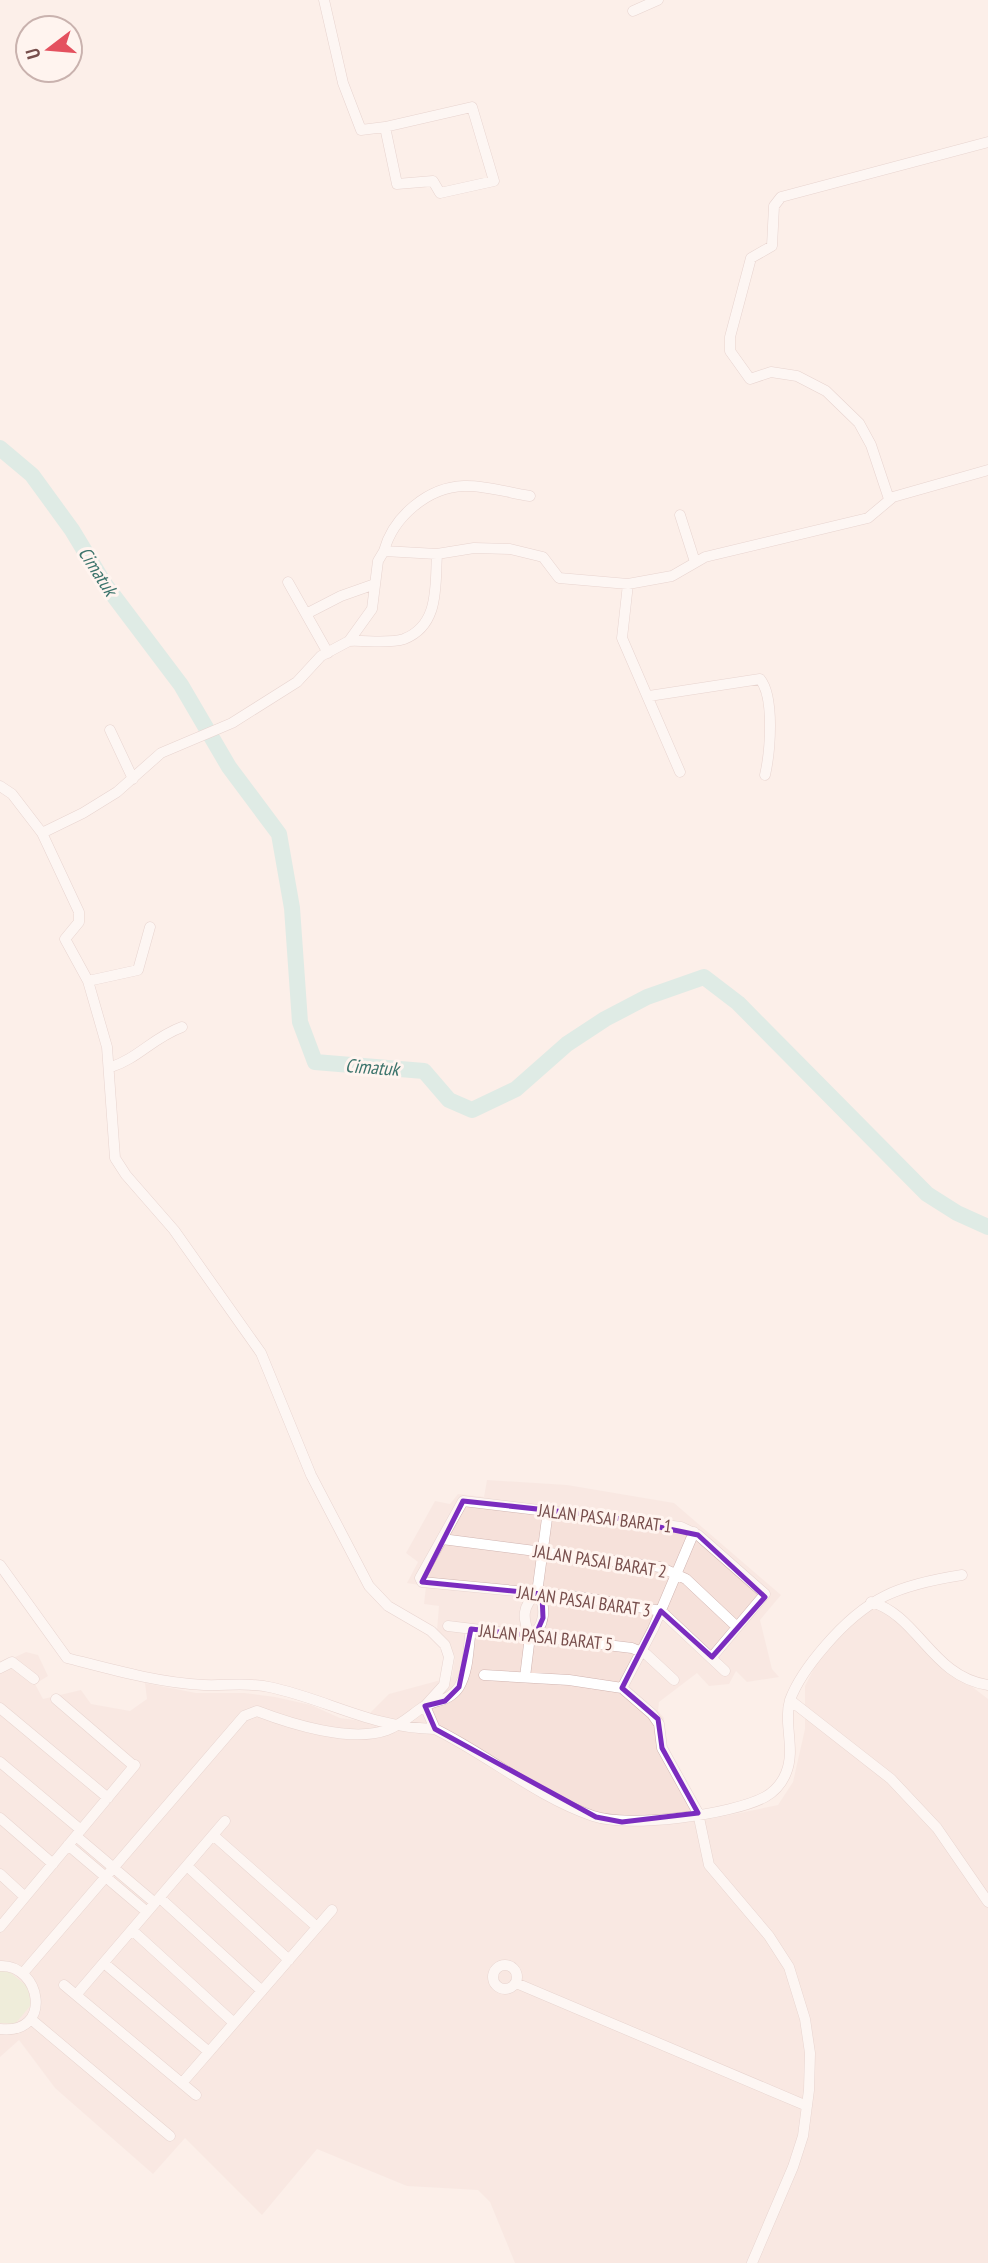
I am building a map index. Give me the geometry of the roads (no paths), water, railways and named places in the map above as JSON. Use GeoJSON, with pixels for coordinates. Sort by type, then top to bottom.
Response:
{"type":"FeatureCollection","features":[{"type":"Feature","properties":{"kind":"street"},"geometry":{"type":"LineString","coordinates":[[324,0],[343,83],[361,130],[472,107],[494,181],[440,193],[433,181],[397,184],[385,127]]}},
{"type":"Feature","properties":{"kind":"street"},"geometry":{"type":"LineString","coordinates":[[634,11],[659,0]]}},
{"type":"Feature","properties":{"kind":"street"},"geometry":{"type":"LineString","coordinates":[[890,499],[859,423],[826,391],[797,376],[771,373],[750,379],[733,359],[730,337],[751,258],[772,246],[774,206],[781,197],[988,142]]}},
{"type":"Feature","properties":{"kind":"street"},"geometry":{"type":"LineString","coordinates":[[384,551],[437,554],[474,548],[510,549],[543,557],[559,578],[628,584],[678,574],[695,562],[765,540],[868,518],[890,499],[949,479],[988,470]]}},
{"type":"Feature","properties":{"kind":"street"},"geometry":{"type":"LineString","coordinates":[[42,833],[83,813],[133,779],[151,758],[232,723],[297,682],[328,653],[349,641],[371,613],[378,561],[391,531],[403,516],[420,503],[445,490],[467,486],[530,496]]}},
{"type":"Feature","properties":{"kind":"street"},"geometry":{"type":"LineString","coordinates":[[680,514],[695,562]]}},
{"type":"Feature","properties":{"kind":"street"},"geometry":{"type":"LineString","coordinates":[[349,641],[404,639],[428,620],[434,607],[437,554]]}},
{"type":"Feature","properties":{"kind":"street"},"geometry":{"type":"LineString","coordinates":[[288,582],[328,653]]}},
{"type":"Feature","properties":{"kind":"street"},"geometry":{"type":"LineString","coordinates":[[306,614],[341,596],[374,584]]}},
{"type":"Feature","properties":{"kind":"street"},"geometry":{"type":"LineString","coordinates":[[628,584],[621,632],[680,772]]}},
{"type":"Feature","properties":{"kind":"street"},"geometry":{"type":"LineString","coordinates":[[649,696],[753,677],[760,679],[767,695],[771,744],[765,775]]}},
{"type":"Feature","properties":{"kind":"street"},"geometry":{"type":"LineString","coordinates":[[110,730],[133,779]]}},
{"type":"Feature","properties":{"kind":"street"},"geometry":{"type":"LineString","coordinates":[[0,786],[12,794],[42,833],[79,912],[79,922],[65,939],[88,981],[111,1067],[111,1137],[120,1167],[174,1230],[261,1353],[312,1475],[369,1586],[388,1606],[431,1631],[447,1648],[449,1664],[444,1685],[425,1706],[398,1726],[356,1735],[290,1723],[257,1711],[250,1712],[23,1973]]}},
{"type":"Feature","properties":{"kind":"street"},"geometry":{"type":"LineString","coordinates":[[88,981],[138,970],[150,927]]}},
{"type":"Feature","properties":{"kind":"street"},"geometry":{"type":"LineString","coordinates":[[111,1067],[127,1062],[152,1040],[182,1027]]}},
{"type":"Feature","properties":{"kind":"street","name":"JALAN PASAI BARAT 1"},"geometry":{"type":"LineString","coordinates":[[442,1539],[463,1501],[681,1527],[694,1532],[765,1594],[737,1628]]}},
{"type":"Feature","properties":{"kind":"street"},"geometry":{"type":"LineString","coordinates":[[530,1636],[537,1632],[543,1618],[542,1602],[537,1593],[548,1511]]}},
{"type":"Feature","properties":{"kind":"street"},"geometry":{"type":"LineString","coordinates":[[622,1688],[642,1653],[694,1532]]}},
{"type":"Feature","properties":{"kind":"street","name":"JALAN PASAI BARAT 2"},"geometry":{"type":"LineString","coordinates":[[442,1539],[634,1563],[676,1573],[737,1628]]}},
{"type":"Feature","properties":{"kind":"street","name":"JALAN PASAI BARAT 3"},"geometry":{"type":"LineString","coordinates":[[442,1539],[421,1581],[638,1605],[661,1611],[725,1671]]}},
{"type":"Feature","properties":{"kind":"street"},"geometry":{"type":"LineString","coordinates":[[0,1564],[67,1658],[178,1682],[245,1684],[285,1690],[342,1711],[398,1726],[435,1729],[554,1797],[596,1817],[635,1822],[754,1801],[777,1788],[786,1773],[790,1757],[790,1700],[821,1651],[847,1621],[871,1602],[914,1583],[961,1575]]}},
{"type":"Feature","properties":{"kind":"street"},"geometry":{"type":"LineString","coordinates":[[525,1677],[530,1636],[524,1610],[527,1602],[537,1593]]}},
{"type":"Feature","properties":{"kind":"street"},"geometry":{"type":"LineString","coordinates":[[871,1602],[885,1606],[934,1657],[956,1674],[975,1683],[988,1685]]}},
{"type":"Feature","properties":{"kind":"street","name":"JALAN PASAI BARAT 5"},"geometry":{"type":"LineString","coordinates":[[448,1626],[609,1643],[642,1653],[674,1680]]}},
{"type":"Feature","properties":{"kind":"street"},"geometry":{"type":"LineString","coordinates":[[712,1657],[737,1628]]}},
{"type":"Feature","properties":{"kind":"street"},"geometry":{"type":"LineString","coordinates":[[425,1706],[445,1701],[459,1687],[466,1669],[471,1629]]}},
{"type":"Feature","properties":{"kind":"street"},"geometry":{"type":"LineString","coordinates":[[0,1668],[12,1662],[34,1679]]}},
{"type":"Feature","properties":{"kind":"street"},"geometry":{"type":"LineString","coordinates":[[484,1675],[622,1688],[658,1720],[662,1748],[698,1813],[709,1865],[782,1954],[800,1995],[810,2053],[807,2106],[803,2136],[793,2167],[752,2263]]}},
{"type":"Feature","properties":{"kind":"street"},"geometry":{"type":"LineString","coordinates":[[0,1927],[135,1766],[56,1699]]}},
{"type":"Feature","properties":{"kind":"street"},"geometry":{"type":"LineString","coordinates":[[790,1700],[891,1779],[937,1828],[988,1902]]}},
{"type":"Feature","properties":{"kind":"street"},"geometry":{"type":"LineString","coordinates":[[425,1706],[435,1729]]}},
{"type":"Feature","properties":{"kind":"street"},"geometry":{"type":"LineString","coordinates":[[0,1708],[108,1798]]}},
{"type":"Feature","properties":{"kind":"street"},"geometry":{"type":"LineString","coordinates":[[0,1762],[113,1868],[157,1900],[262,1991]]}},
{"type":"Feature","properties":{"kind":"street"},"geometry":{"type":"LineString","coordinates":[[0,1818],[53,1864]]}},
{"type":"Feature","properties":{"kind":"street"},"geometry":{"type":"LineString","coordinates":[[76,1995],[225,1821]]}},
{"type":"Feature","properties":{"kind":"street"},"geometry":{"type":"LineString","coordinates":[[213,1835],[317,1927]]}},
{"type":"Feature","properties":{"kind":"street"},"geometry":{"type":"LineString","coordinates":[[68,1845],[147,1912]]}},
{"type":"Feature","properties":{"kind":"street"},"geometry":{"type":"LineString","coordinates":[[187,1866],[289,1960]]}},
{"type":"Feature","properties":{"kind":"street"},"geometry":{"type":"LineString","coordinates":[[0,1874],[25,1896]]}},
{"type":"Feature","properties":{"kind":"street"},"geometry":{"type":"LineString","coordinates":[[182,2083],[332,1910]]}},
{"type":"Feature","properties":{"kind":"street"},"geometry":{"type":"LineString","coordinates":[[132,1930],[234,2023]]}},
{"type":"Feature","properties":{"kind":"street"},"geometry":{"type":"LineString","coordinates":[[104,1963],[209,2052]]}},
{"type":"Feature","properties":{"kind":"street"},"geometry":{"type":"LineString","coordinates":[[0,1966],[14,1966],[23,1973],[36,1995],[36,2009],[32,2020],[23,2027],[0,2029]]}},
{"type":"Feature","properties":{"kind":"street"},"geometry":{"type":"LineString","coordinates":[[516,1983],[807,2106]]}},
{"type":"Feature","properties":{"kind":"street"},"geometry":{"type":"LineString","coordinates":[[64,1985],[196,2095]]}},
{"type":"Feature","properties":{"kind":"street"},"geometry":{"type":"LineString","coordinates":[[32,2020],[170,2136]]}},
{"type":"Feature","properties":{"kind":"waterway","name":"Cimatuk"},"geometry":{"type":"LineString","coordinates":[[0,448],[32,475],[72,530],[104,583],[181,685],[229,767],[279,834],[292,908],[300,1022],[315,1062],[424,1071],[449,1100],[472,1110],[516,1089],[567,1044],[605,1019],[647,997],[704,977],[738,1003],[927,1194],[957,1213],[988,1227]]}}]}
